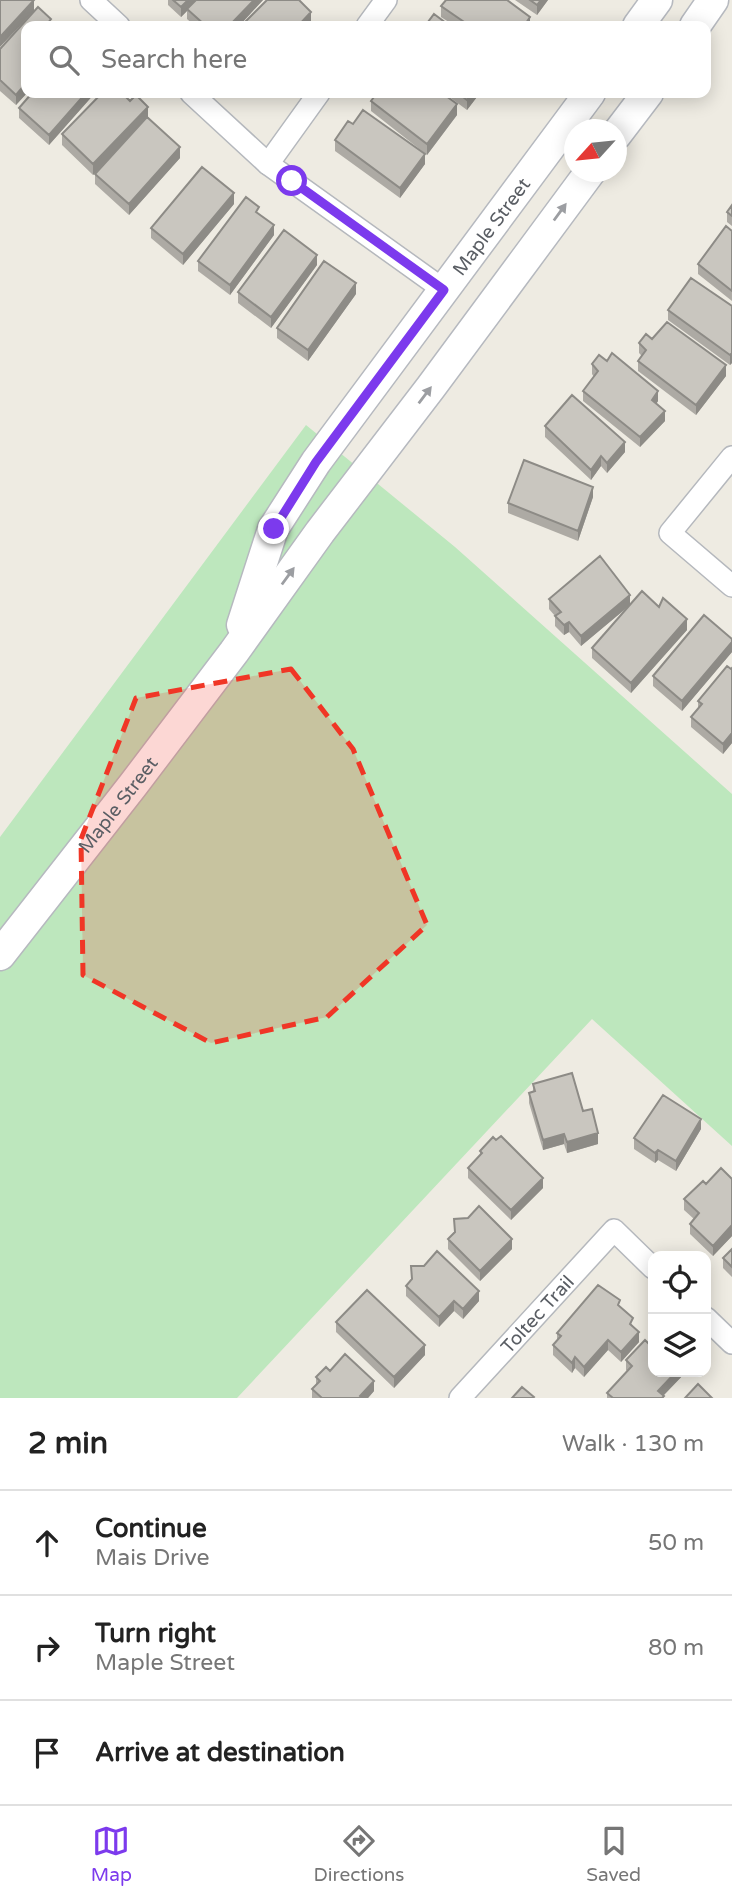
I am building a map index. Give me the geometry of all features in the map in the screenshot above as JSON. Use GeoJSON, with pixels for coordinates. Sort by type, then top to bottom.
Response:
{"type":"FeatureCollection","features":[{"type":"Feature","properties":{"kind":"street"},"geometry":{"type":"LineString","coordinates":[[91,0],[114,21]]}},
{"type":"Feature","properties":{"kind":"street"},"geometry":{"type":"LineString","coordinates":[[371,21],[386,0]]}},
{"type":"Feature","properties":{"kind":"street"},"geometry":{"type":"LineString","coordinates":[[642,21],[657,0]]}},
{"type":"Feature","properties":{"kind":"street"},"geometry":{"type":"LineString","coordinates":[[698,21],[713,0]]}},
{"type":"Feature","properties":{"kind":"street"},"geometry":{"type":"LineString","coordinates":[[196,98],[268,164],[444,290]]}},
{"type":"Feature","properties":{"kind":"street"},"geometry":{"type":"LineString","coordinates":[[268,164],[315,98]]}},
{"type":"Feature","properties":{"kind":"street","name":"Maple Street"},"geometry":{"type":"LineString","coordinates":[[234,652],[274,529],[316,462],[586,98]]}},
{"type":"Feature","properties":{"kind":"street"},"geometry":{"type":"LineString","coordinates":[[627,121],[644,98]]}},
{"type":"Feature","properties":{"kind":"street","name":"Maple Street"},"geometry":{"type":"LineString","coordinates":[[0,955],[234,652],[320,532],[583,182]]}},
{"type":"Feature","properties":{"kind":"street"},"geometry":{"type":"LineString","coordinates":[[732,457],[670,533],[732,586]]}},
{"type":"Feature","properties":{"kind":"street","name":"Toltec Trail"},"geometry":{"type":"LineString","coordinates":[[460,1398],[614,1230],[648,1263]]}},
{"type":"Feature","properties":{"kind":"street"},"geometry":{"type":"LineString","coordinates":[[711,1323],[732,1343]]}},
{"type":"Feature","properties":{"kind":"highlighted area"},"geometry":{"type":"Polygon","coordinates":[[[291,669],[353,749],[427,925],[327,1017],[211,1043],[83,975],[81,839],[136,698],[291,669]]]}},
{"type":"Feature","properties":{"kind":"green space"},"geometry":{"type":"Polygon","coordinates":[[[306,425],[455,547],[732,794],[732,1146],[592,1019],[237,1398],[0,1398],[0,837],[306,425]]]}},
{"type":"Feature","properties":{"kind":"building"},"geometry":{"type":"Polygon","coordinates":[[[0,0],[34,0],[0,37],[0,0]]]}},
{"type":"Feature","properties":{"kind":"building"},"geometry":{"type":"Polygon","coordinates":[[[173,0],[188,0],[181,7],[173,0]]]}},
{"type":"Feature","properties":{"kind":"building"},"geometry":{"type":"Polygon","coordinates":[[[196,0],[254,0],[234,21],[200,21],[187,9],[196,0]]]}},
{"type":"Feature","properties":{"kind":"building"},"geometry":{"type":"Polygon","coordinates":[[[267,0],[299,0],[311,12],[303,21],[246,21],[267,0]]]}},
{"type":"Feature","properties":{"kind":"building"},"geometry":{"type":"Polygon","coordinates":[[[446,0],[507,0],[530,17],[527,21],[463,21],[441,6],[446,0]]]}},
{"type":"Feature","properties":{"kind":"building"},"geometry":{"type":"Polygon","coordinates":[[[38,7],[51,19],[50,21],[25,21],[38,7]]]}},
{"type":"Feature","properties":{"kind":"building"},"geometry":{"type":"Polygon","coordinates":[[[434,14],[443,21],[429,21],[434,14]]]}},
{"type":"Feature","properties":{"kind":"building"},"geometry":{"type":"Polygon","coordinates":[[[21,26],[21,89],[16,95],[0,80],[0,49],[21,26]]]}},
{"type":"Feature","properties":{"kind":"building"},"geometry":{"type":"Polygon","coordinates":[[[28,98],[82,98],[49,135],[19,108],[28,98]]]}},
{"type":"Feature","properties":{"kind":"building"},"geometry":{"type":"Polygon","coordinates":[[[97,98],[127,98],[130,101],[139,98],[148,107],[93,164],[62,134],[97,98]]]}},
{"type":"Feature","properties":{"kind":"building"},"geometry":{"type":"Polygon","coordinates":[[[373,98],[449,98],[457,104],[427,144],[371,101],[373,98]]]}},
{"type":"Feature","properties":{"kind":"building"},"geometry":{"type":"Polygon","coordinates":[[[363,110],[425,154],[400,188],[335,140],[348,121],[353,124],[363,110]]]}},
{"type":"Feature","properties":{"kind":"building"},"geometry":{"type":"Polygon","coordinates":[[[147,117],[180,147],[129,204],[95,174],[147,117]]]}},
{"type":"Feature","properties":{"kind":"building"},"geometry":{"type":"Polygon","coordinates":[[[202,167],[234,193],[183,254],[151,228],[202,167]]]}},
{"type":"Feature","properties":{"kind":"building"},"geometry":{"type":"Polygon","coordinates":[[[246,197],[259,207],[256,212],[274,225],[230,285],[198,261],[246,197]]]}},
{"type":"Feature","properties":{"kind":"building"},"geometry":{"type":"Polygon","coordinates":[[[726,226],[732,231],[732,291],[698,264],[726,226]]]}},
{"type":"Feature","properties":{"kind":"building"},"geometry":{"type":"Polygon","coordinates":[[[284,230],[317,255],[271,317],[238,292],[284,230]]]}},
{"type":"Feature","properties":{"kind":"building"},"geometry":{"type":"Polygon","coordinates":[[[324,261],[356,283],[308,350],[277,328],[324,261]]]}},
{"type":"Feature","properties":{"kind":"building"},"geometry":{"type":"Polygon","coordinates":[[[691,278],[732,306],[730,355],[668,310],[691,278]]]}},
{"type":"Feature","properties":{"kind":"building"},"geometry":{"type":"Polygon","coordinates":[[[667,322],[726,365],[696,405],[638,361],[646,350],[639,343],[646,334],[652,339],[667,322]]]}},
{"type":"Feature","properties":{"kind":"building"},"geometry":{"type":"Polygon","coordinates":[[[612,353],[658,391],[652,400],[665,411],[640,437],[583,391],[598,371],[592,364],[599,355],[607,361],[612,353]]]}},
{"type":"Feature","properties":{"kind":"building"},"geometry":{"type":"Polygon","coordinates":[[[572,395],[625,442],[607,463],[601,456],[591,470],[545,426],[572,395]]]}},
{"type":"Feature","properties":{"kind":"building"},"geometry":{"type":"Polygon","coordinates":[[[524,460],[593,487],[578,531],[508,503],[524,460]]]}},
{"type":"Feature","properties":{"kind":"building"},"geometry":{"type":"Polygon","coordinates":[[[600,556],[630,595],[581,636],[569,622],[564,625],[555,616],[561,612],[549,599],[600,556]]]}},
{"type":"Feature","properties":{"kind":"building"},"geometry":{"type":"Polygon","coordinates":[[[642,591],[659,607],[663,598],[687,619],[631,683],[592,648],[642,591]]]}},
{"type":"Feature","properties":{"kind":"building"},"geometry":{"type":"Polygon","coordinates":[[[704,615],[732,639],[732,642],[682,701],[653,676],[704,615]]]}},
{"type":"Feature","properties":{"kind":"building"},"geometry":{"type":"Polygon","coordinates":[[[727,666],[732,668],[732,733],[723,744],[691,717],[702,704],[698,701],[727,666]]]}},
{"type":"Feature","properties":{"kind":"building"},"geometry":{"type":"Polygon","coordinates":[[[572,1073],[583,1111],[592,1109],[598,1133],[567,1142],[564,1134],[543,1140],[529,1093],[535,1091],[533,1084],[572,1073]]]}},
{"type":"Feature","properties":{"kind":"building"},"geometry":{"type":"Polygon","coordinates":[[[663,1095],[701,1119],[676,1161],[658,1150],[655,1153],[634,1138],[663,1095]]]}},
{"type":"Feature","properties":{"kind":"building"},"geometry":{"type":"Polygon","coordinates":[[[501,1136],[543,1178],[511,1210],[468,1168],[493,1137],[496,1140],[501,1136]]]}},
{"type":"Feature","properties":{"kind":"building"},"geometry":{"type":"Polygon","coordinates":[[[721,1168],[732,1179],[732,1225],[713,1246],[690,1224],[699,1213],[684,1199],[703,1181],[706,1184],[721,1168]]]}},
{"type":"Feature","properties":{"kind":"building"},"geometry":{"type":"Polygon","coordinates":[[[479,1206],[512,1239],[480,1271],[448,1239],[455,1232],[454,1219],[468,1218],[479,1206]]]}},
{"type":"Feature","properties":{"kind":"building"},"geometry":{"type":"Polygon","coordinates":[[[732,1249],[732,1267],[723,1258],[732,1249]]]}},
{"type":"Feature","properties":{"kind":"building"},"geometry":{"type":"Polygon","coordinates":[[[437,1251],[479,1291],[463,1309],[454,1301],[439,1317],[406,1286],[412,1279],[411,1266],[424,1266],[437,1251]]]}},
{"type":"Feature","properties":{"kind":"building"},"geometry":{"type":"Polygon","coordinates":[[[598,1285],[620,1300],[618,1305],[633,1318],[630,1324],[639,1332],[621,1352],[608,1340],[584,1367],[575,1357],[572,1363],[553,1345],[561,1336],[557,1333],[598,1285]]]}},
{"type":"Feature","properties":{"kind":"building"},"geometry":{"type":"Polygon","coordinates":[[[367,1290],[425,1345],[394,1377],[336,1322],[367,1290]]]}},
{"type":"Feature","properties":{"kind":"building"},"geometry":{"type":"Polygon","coordinates":[[[645,1340],[648,1343],[648,1377],[671,1377],[658,1391],[664,1396],[662,1398],[613,1398],[607,1393],[632,1366],[626,1360],[645,1340]]]}},
{"type":"Feature","properties":{"kind":"building"},"geometry":{"type":"Polygon","coordinates":[[[345,1354],[374,1381],[360,1396],[362,1398],[322,1398],[312,1389],[320,1381],[316,1377],[326,1367],[330,1371],[345,1354]]]}},
{"type":"Feature","properties":{"kind":"building"},"geometry":{"type":"Polygon","coordinates":[[[698,1384],[712,1398],[685,1398],[698,1384]]]}},
{"type":"Feature","properties":{"kind":"building"},"geometry":{"type":"Polygon","coordinates":[[[522,1387],[534,1397],[512,1398],[522,1387]]]}},
{"type":"Feature","properties":{"kind":"route"},"geometry":{"type":"LineString","coordinates":[[274,529],[316,462],[444,290],[292,181]]}}]}
